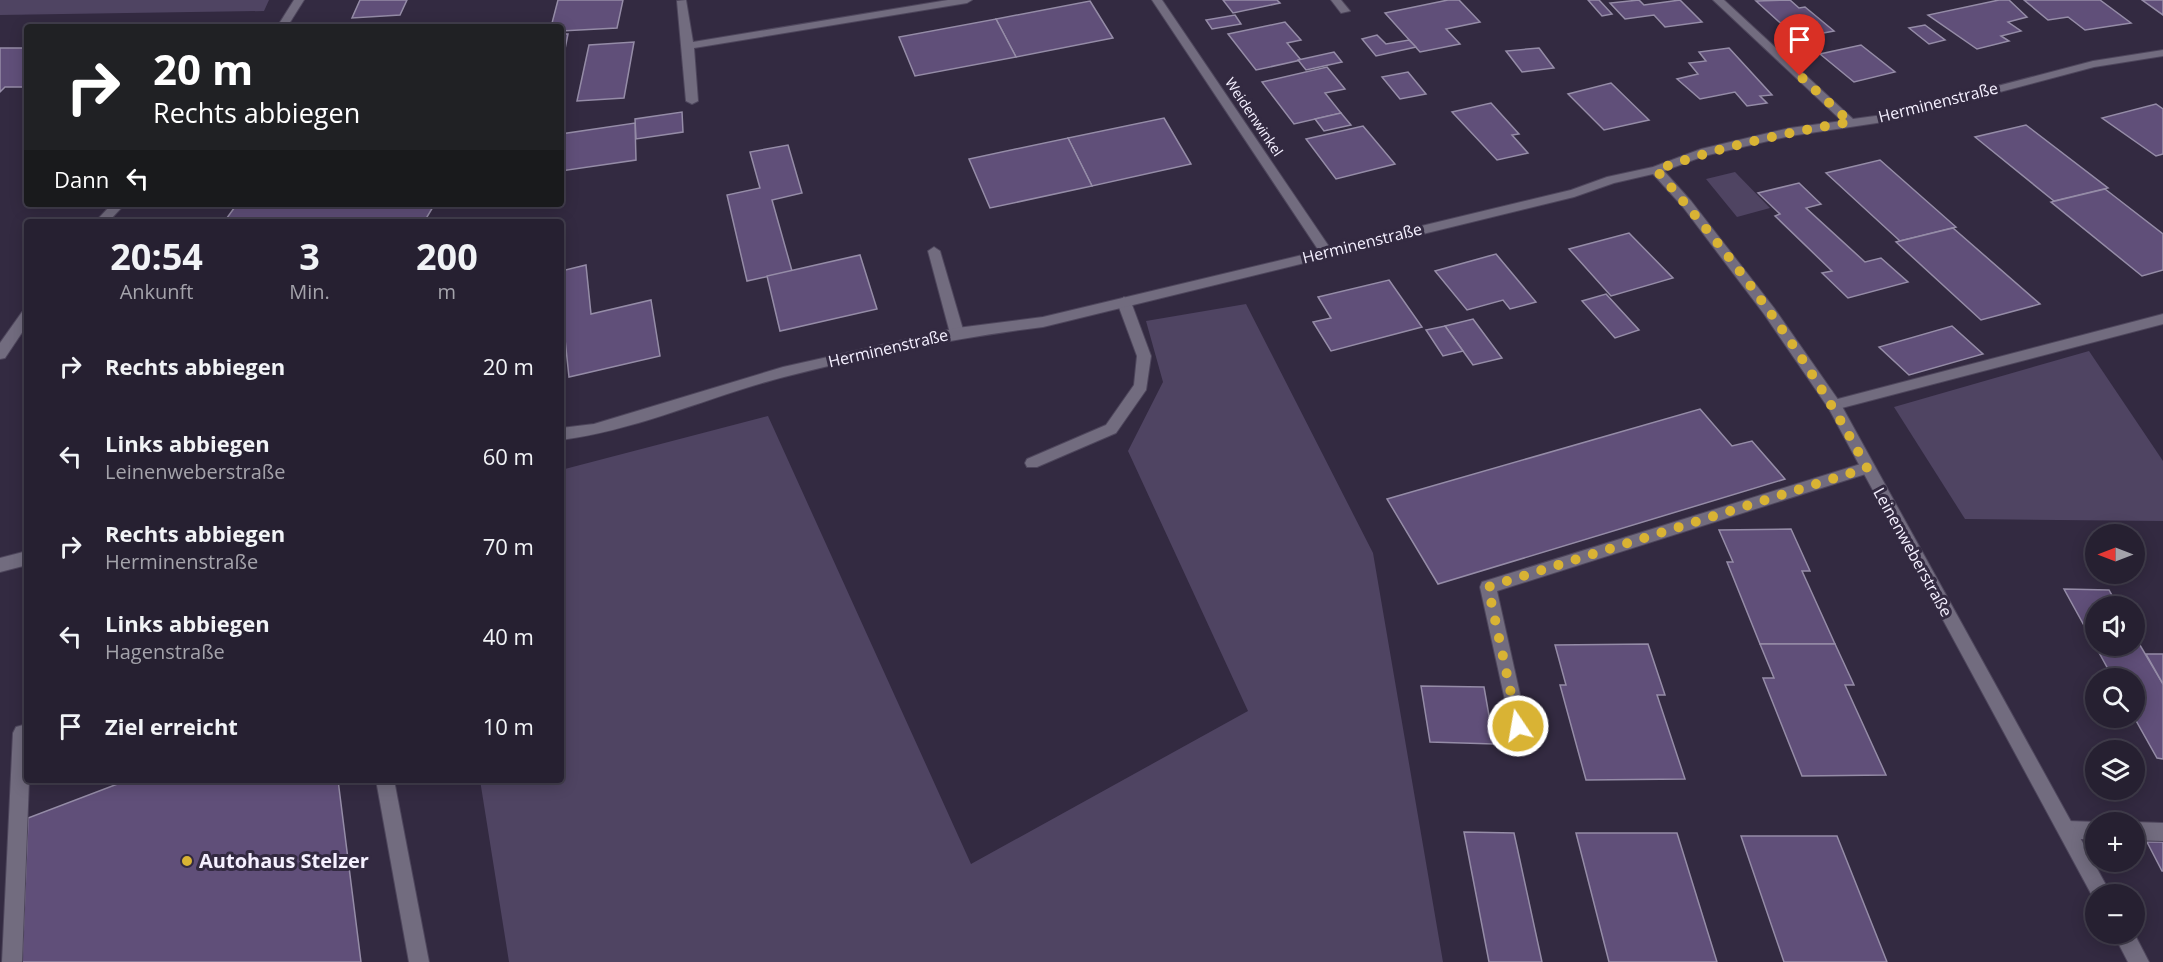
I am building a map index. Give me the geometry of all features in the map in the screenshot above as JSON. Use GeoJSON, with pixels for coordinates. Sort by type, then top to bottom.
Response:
{"type":"FeatureCollection","features":[{"type":"Feature","properties":{"kind":"street"},"geometry":{"type":"LineString","coordinates":[[284,24],[299,0]]}},
{"type":"Feature","properties":{"kind":"street"},"geometry":{"type":"LineString","coordinates":[[688,46],[967,0]]}},
{"type":"Feature","properties":{"kind":"street","name":"Weidenwinkel"},"geometry":{"type":"LineString","coordinates":[[1157,0],[1326,251]]}},
{"type":"Feature","properties":{"kind":"street"},"geometry":{"type":"LineString","coordinates":[[1336,0],[1345,11]]}},
{"type":"Feature","properties":{"kind":"street"},"geometry":{"type":"LineString","coordinates":[[1718,0],[1850,122]]}},
{"type":"Feature","properties":{"kind":"street"},"geometry":{"type":"LineString","coordinates":[[682,1],[692,101]]}},
{"type":"Feature","properties":{"kind":"street","name":"Herminenstraße"},"geometry":{"type":"LineString","coordinates":[[564,434],[594,430],[783,372],[957,333],[1043,322],[1326,251],[1574,193],[1611,180],[1656,170],[1701,153],[1790,132],[1890,117],[2093,64],[2163,53]]}},
{"type":"Feature","properties":{"kind":"street","name":"Leinenweberstraße"},"geometry":{"type":"LineString","coordinates":[[1656,170],[1687,204],[1769,311],[1833,405],[2097,884]]}},
{"type":"Feature","properties":{"kind":"street"},"geometry":{"type":"LineString","coordinates":[[104,219],[116,207]]}},
{"type":"Feature","properties":{"kind":"street"},"geometry":{"type":"LineString","coordinates":[[934,251],[957,333]]}},
{"type":"Feature","properties":{"kind":"street"},"geometry":{"type":"LineString","coordinates":[[1032,463],[1111,429],[1142,386],[1144,356],[1124,302]]}},
{"type":"Feature","properties":{"kind":"street"},"geometry":{"type":"LineString","coordinates":[[0,354],[24,319]]}},
{"type":"Feature","properties":{"kind":"street"},"geometry":{"type":"LineString","coordinates":[[1833,405],[2163,319]]}},
{"type":"Feature","properties":{"kind":"street"},"geometry":{"type":"LineString","coordinates":[[1518,726],[1488,587],[1867,468]]}},
{"type":"Feature","properties":{"kind":"street"},"geometry":{"type":"LineString","coordinates":[[0,565],[24,559]]}},
{"type":"Feature","properties":{"kind":"street"},"geometry":{"type":"LineString","coordinates":[[12,962],[22,733],[24,733]]}},
{"type":"Feature","properties":{"kind":"street"},"geometry":{"type":"LineString","coordinates":[[386,783],[419,962]]}},
{"type":"Feature","properties":{"kind":"street"},"geometry":{"type":"LineString","coordinates":[[2067,830],[2085,830]]}},
{"type":"Feature","properties":{"kind":"street"},"geometry":{"type":"LineString","coordinates":[[2145,831],[2163,832]]}},
{"type":"Feature","properties":{"kind":"street"},"geometry":{"type":"LineString","coordinates":[[2129,944],[2139,962]]}},
{"type":"Feature","properties":{"kind":"shaded area"},"geometry":{"type":"Polygon","coordinates":[[[0,0],[269,0],[264,11],[0,15],[0,0]]]}},
{"type":"Feature","properties":{"kind":"shaded area"},"geometry":{"type":"Polygon","coordinates":[[[1735,172],[1770,208],[1737,217],[1706,179],[1735,172]]]}},
{"type":"Feature","properties":{"kind":"shaded area"},"geometry":{"type":"Polygon","coordinates":[[[1246,304],[1373,553],[1443,962],[509,962],[480,783],[564,783],[564,469],[768,416],[971,864],[1248,711],[1128,451],[1163,382],[1146,321],[1246,304]]]}},
{"type":"Feature","properties":{"kind":"shaded area"},"geometry":{"type":"Polygon","coordinates":[[[2089,351],[2163,461],[2163,521],[1965,519],[1894,407],[2089,351]]]}},
{"type":"Feature","properties":{"kind":"building"},"geometry":{"type":"Polygon","coordinates":[[[360,0],[407,0],[400,15],[352,18],[360,0]]]}},
{"type":"Feature","properties":{"kind":"building"},"geometry":{"type":"Polygon","coordinates":[[[558,0],[623,0],[617,28],[564,31],[564,24],[552,24],[558,0]]]}},
{"type":"Feature","properties":{"kind":"building"},"geometry":{"type":"Polygon","coordinates":[[[1223,0],[1277,0],[1280,3],[1233,13],[1223,0]]]}},
{"type":"Feature","properties":{"kind":"building"},"geometry":{"type":"Polygon","coordinates":[[[1448,0],[1459,0],[1480,22],[1446,29],[1460,44],[1420,52],[1385,13],[1448,0]]]}},
{"type":"Feature","properties":{"kind":"building"},"geometry":{"type":"Polygon","coordinates":[[[1588,0],[1599,0],[1612,14],[1602,16],[1588,0]]]}},
{"type":"Feature","properties":{"kind":"building"},"geometry":{"type":"Polygon","coordinates":[[[1639,0],[1644,5],[1680,0],[1702,22],[1665,27],[1654,15],[1625,19],[1610,3],[1639,0]]]}},
{"type":"Feature","properties":{"kind":"building"},"geometry":{"type":"Polygon","coordinates":[[[1790,0],[1799,8],[1805,7],[1834,31],[1797,38],[1756,1],[1790,0]]]}},
{"type":"Feature","properties":{"kind":"building"},"geometry":{"type":"Polygon","coordinates":[[[1999,0],[2009,0],[2027,17],[2008,22],[2021,31],[2001,36],[2009,41],[1977,49],[1928,15],[1999,0]]]}},
{"type":"Feature","properties":{"kind":"building"},"geometry":{"type":"Polygon","coordinates":[[[2024,0],[2100,0],[2131,23],[2085,30],[2068,17],[2048,20],[2024,0]]]}},
{"type":"Feature","properties":{"kind":"building"},"geometry":{"type":"Polygon","coordinates":[[[2142,0],[2163,0],[2163,15],[2142,0]]]}},
{"type":"Feature","properties":{"kind":"building"},"geometry":{"type":"Polygon","coordinates":[[[1090,1],[1113,38],[1016,57],[996,19],[1090,1]]]}},
{"type":"Feature","properties":{"kind":"building"},"geometry":{"type":"Polygon","coordinates":[[[1235,15],[1241,24],[1212,29],[1206,20],[1235,15]]]}},
{"type":"Feature","properties":{"kind":"building"},"geometry":{"type":"Polygon","coordinates":[[[996,19],[1016,57],[915,76],[899,37],[996,19]]]}},
{"type":"Feature","properties":{"kind":"building"},"geometry":{"type":"Polygon","coordinates":[[[1285,22],[1301,40],[1287,43],[1301,60],[1256,70],[1228,34],[1285,22]]]}},
{"type":"Feature","properties":{"kind":"building"},"geometry":{"type":"Polygon","coordinates":[[[1925,25],[1945,40],[1929,44],[1909,28],[1925,25]]]}},
{"type":"Feature","properties":{"kind":"building"},"geometry":{"type":"Polygon","coordinates":[[[564,34],[568,34],[564,54],[564,34]]]}},
{"type":"Feature","properties":{"kind":"building"},"geometry":{"type":"Polygon","coordinates":[[[1377,35],[1386,44],[1409,40],[1416,47],[1376,56],[1362,39],[1377,35]]]}},
{"type":"Feature","properties":{"kind":"building"},"geometry":{"type":"Polygon","coordinates":[[[634,42],[624,98],[577,101],[589,45],[634,42]]]}},
{"type":"Feature","properties":{"kind":"building"},"geometry":{"type":"Polygon","coordinates":[[[1861,45],[1895,72],[1854,82],[1820,54],[1861,45]]]}},
{"type":"Feature","properties":{"kind":"building"},"geometry":{"type":"Polygon","coordinates":[[[0,48],[24,48],[24,87],[5,87],[0,92],[0,48]]]}},
{"type":"Feature","properties":{"kind":"building"},"geometry":{"type":"Polygon","coordinates":[[[1539,48],[1554,68],[1522,72],[1506,51],[1539,48]]]}},
{"type":"Feature","properties":{"kind":"building"},"geometry":{"type":"Polygon","coordinates":[[[1729,48],[1772,95],[1760,96],[1767,103],[1747,106],[1735,92],[1700,99],[1677,79],[1698,74],[1689,63],[1706,61],[1699,52],[1729,48]]]}},
{"type":"Feature","properties":{"kind":"building"},"geometry":{"type":"Polygon","coordinates":[[[1334,52],[1342,62],[1306,70],[1298,60],[1334,52]]]}},
{"type":"Feature","properties":{"kind":"building"},"geometry":{"type":"Polygon","coordinates":[[[1327,67],[1345,89],[1325,93],[1341,113],[1294,124],[1262,82],[1327,67]]]}},
{"type":"Feature","properties":{"kind":"building"},"geometry":{"type":"Polygon","coordinates":[[[1408,72],[1426,94],[1400,99],[1382,77],[1408,72]]]}},
{"type":"Feature","properties":{"kind":"building"},"geometry":{"type":"Polygon","coordinates":[[[1611,83],[1649,120],[1604,130],[1568,94],[1611,83]]]}},
{"type":"Feature","properties":{"kind":"building"},"geometry":{"type":"Polygon","coordinates":[[[1491,103],[1519,134],[1512,135],[1528,153],[1497,160],[1452,112],[1491,103]]]}},
{"type":"Feature","properties":{"kind":"building"},"geometry":{"type":"Polygon","coordinates":[[[2156,104],[2163,109],[2163,154],[2156,156],[2102,118],[2156,104]]]}},
{"type":"Feature","properties":{"kind":"building"},"geometry":{"type":"Polygon","coordinates":[[[682,112],[683,132],[636,139],[635,119],[682,112]]]}},
{"type":"Feature","properties":{"kind":"building"},"geometry":{"type":"Polygon","coordinates":[[[1341,113],[1351,125],[1324,131],[1315,119],[1341,113]]]}},
{"type":"Feature","properties":{"kind":"building"},"geometry":{"type":"Polygon","coordinates":[[[1164,118],[1191,164],[1092,186],[1068,138],[1164,118]]]}},
{"type":"Feature","properties":{"kind":"building"},"geometry":{"type":"Polygon","coordinates":[[[635,123],[636,160],[564,171],[564,134],[635,123]]]}},
{"type":"Feature","properties":{"kind":"building"},"geometry":{"type":"Polygon","coordinates":[[[2026,125],[2108,188],[2054,201],[1975,137],[2026,125]]]}},
{"type":"Feature","properties":{"kind":"building"},"geometry":{"type":"Polygon","coordinates":[[[1363,126],[1395,164],[1336,179],[1306,139],[1363,126]]]}},
{"type":"Feature","properties":{"kind":"building"},"geometry":{"type":"Polygon","coordinates":[[[1068,138],[1092,186],[990,208],[969,159],[1068,138]]]}},
{"type":"Feature","properties":{"kind":"building"},"geometry":{"type":"Polygon","coordinates":[[[788,145],[802,193],[772,200],[792,271],[747,281],[727,195],[760,188],[750,152],[788,145]]]}},
{"type":"Feature","properties":{"kind":"building"},"geometry":{"type":"Polygon","coordinates":[[[1880,160],[1956,227],[1900,241],[1826,173],[1880,160]]]}},
{"type":"Feature","properties":{"kind":"building"},"geometry":{"type":"Polygon","coordinates":[[[1799,183],[1821,204],[1806,208],[1865,262],[1881,258],[1908,282],[1848,298],[1822,273],[1832,271],[1775,216],[1780,214],[1758,193],[1799,183]]]}},
{"type":"Feature","properties":{"kind":"building"},"geometry":{"type":"Polygon","coordinates":[[[2105,189],[2163,234],[2163,270],[2142,276],[2051,202],[2105,189]]]}},
{"type":"Feature","properties":{"kind":"building"},"geometry":{"type":"Polygon","coordinates":[[[235,207],[433,207],[426,219],[226,219],[235,207]]]}},
{"type":"Feature","properties":{"kind":"building"},"geometry":{"type":"Polygon","coordinates":[[[1953,228],[2040,304],[1981,320],[1896,242],[1953,228]]]}},
{"type":"Feature","properties":{"kind":"building"},"geometry":{"type":"Polygon","coordinates":[[[1629,233],[1673,278],[1611,296],[1569,249],[1629,233]]]}},
{"type":"Feature","properties":{"kind":"building"},"geometry":{"type":"Polygon","coordinates":[[[1496,254],[1536,302],[1510,309],[1503,300],[1467,310],[1435,271],[1496,254]]]}},
{"type":"Feature","properties":{"kind":"building"},"geometry":{"type":"Polygon","coordinates":[[[860,255],[877,309],[780,331],[767,276],[860,255]]]}},
{"type":"Feature","properties":{"kind":"building"},"geometry":{"type":"Polygon","coordinates":[[[586,265],[591,314],[651,300],[660,356],[569,377],[564,330],[564,270],[586,265]]]}},
{"type":"Feature","properties":{"kind":"building"},"geometry":{"type":"Polygon","coordinates":[[[1389,280],[1422,327],[1331,351],[1313,322],[1331,318],[1318,297],[1389,280]]]}},
{"type":"Feature","properties":{"kind":"building"},"geometry":{"type":"Polygon","coordinates":[[[1606,294],[1639,330],[1615,338],[1582,301],[1606,294]]]}},
{"type":"Feature","properties":{"kind":"building"},"geometry":{"type":"Polygon","coordinates":[[[1473,319],[1502,358],[1473,365],[1445,326],[1473,319]]]}},
{"type":"Feature","properties":{"kind":"building"},"geometry":{"type":"Polygon","coordinates":[[[1445,326],[1463,351],[1443,356],[1426,330],[1445,326]]]}},
{"type":"Feature","properties":{"kind":"building"},"geometry":{"type":"Polygon","coordinates":[[[1952,326],[1983,354],[1909,375],[1879,347],[1952,326]]]}},
{"type":"Feature","properties":{"kind":"building"},"geometry":{"type":"Polygon","coordinates":[[[1700,409],[1732,446],[1752,441],[1785,479],[1438,584],[1387,499],[1700,409]]]}},
{"type":"Feature","properties":{"kind":"building"},"geometry":{"type":"Polygon","coordinates":[[[1791,529],[1810,571],[1802,571],[1835,644],[1760,644],[1727,562],[1733,562],[1719,530],[1791,529]]]}},
{"type":"Feature","properties":{"kind":"building"},"geometry":{"type":"Polygon","coordinates":[[[2064,589],[2109,590],[2112,596],[2085,596],[2085,627],[2064,589]]]}},
{"type":"Feature","properties":{"kind":"building"},"geometry":{"type":"Polygon","coordinates":[[[1648,644],[1665,695],[1657,695],[1685,779],[1586,780],[1560,685],[1566,685],[1555,645],[1648,644]]]}},
{"type":"Feature","properties":{"kind":"building"},"geometry":{"type":"Polygon","coordinates":[[[1760,644],[1835,644],[1854,685],[1845,685],[1886,775],[1802,776],[1763,678],[1774,678],[1760,644]]]}},
{"type":"Feature","properties":{"kind":"building"},"geometry":{"type":"Polygon","coordinates":[[[2145,654],[2163,684],[2163,759],[2157,758],[2140,728],[2145,728],[2145,668],[2107,668],[2101,656],[2145,656],[2145,654]]]}},
{"type":"Feature","properties":{"kind":"building"},"geometry":{"type":"Polygon","coordinates":[[[2146,654],[2163,654],[2163,684],[2146,654]]]}},
{"type":"Feature","properties":{"kind":"building"},"geometry":{"type":"Polygon","coordinates":[[[1421,686],[1484,687],[1494,744],[1430,742],[1421,686]]]}},
{"type":"Feature","properties":{"kind":"building","name":"Autohaus Stelzer"},"geometry":{"type":"Polygon","coordinates":[[[120,783],[338,783],[361,962],[22,962],[28,818],[120,783]]]}},
{"type":"Feature","properties":{"kind":"building"},"geometry":{"type":"Polygon","coordinates":[[[1464,832],[1514,833],[1542,962],[1489,962],[1464,832]]]}},
{"type":"Feature","properties":{"kind":"building"},"geometry":{"type":"Polygon","coordinates":[[[1576,833],[1677,833],[1717,962],[1609,962],[1576,833]]]}},
{"type":"Feature","properties":{"kind":"building"},"geometry":{"type":"Polygon","coordinates":[[[1741,836],[1837,836],[1887,962],[1784,962],[1741,836]]]}},
{"type":"Feature","properties":{"kind":"building"},"geometry":{"type":"Polygon","coordinates":[[[2147,842],[2163,842],[2163,871],[2162,871],[2147,842]]]}},
{"type":"Feature","properties":{"kind":"place","name":"Autohaus Stelzer"},"geometry":{"type":"Point","coordinates":[187,861]}},
{"type":"Feature","properties":{"kind":"route"},"geometry":{"type":"LineString","coordinates":[[1518,726],[1488,587],[1867,468],[1833,405],[1769,311],[1687,204],[1656,170],[1701,153],[1790,132],[1850,122],[1800,76]]}}]}
